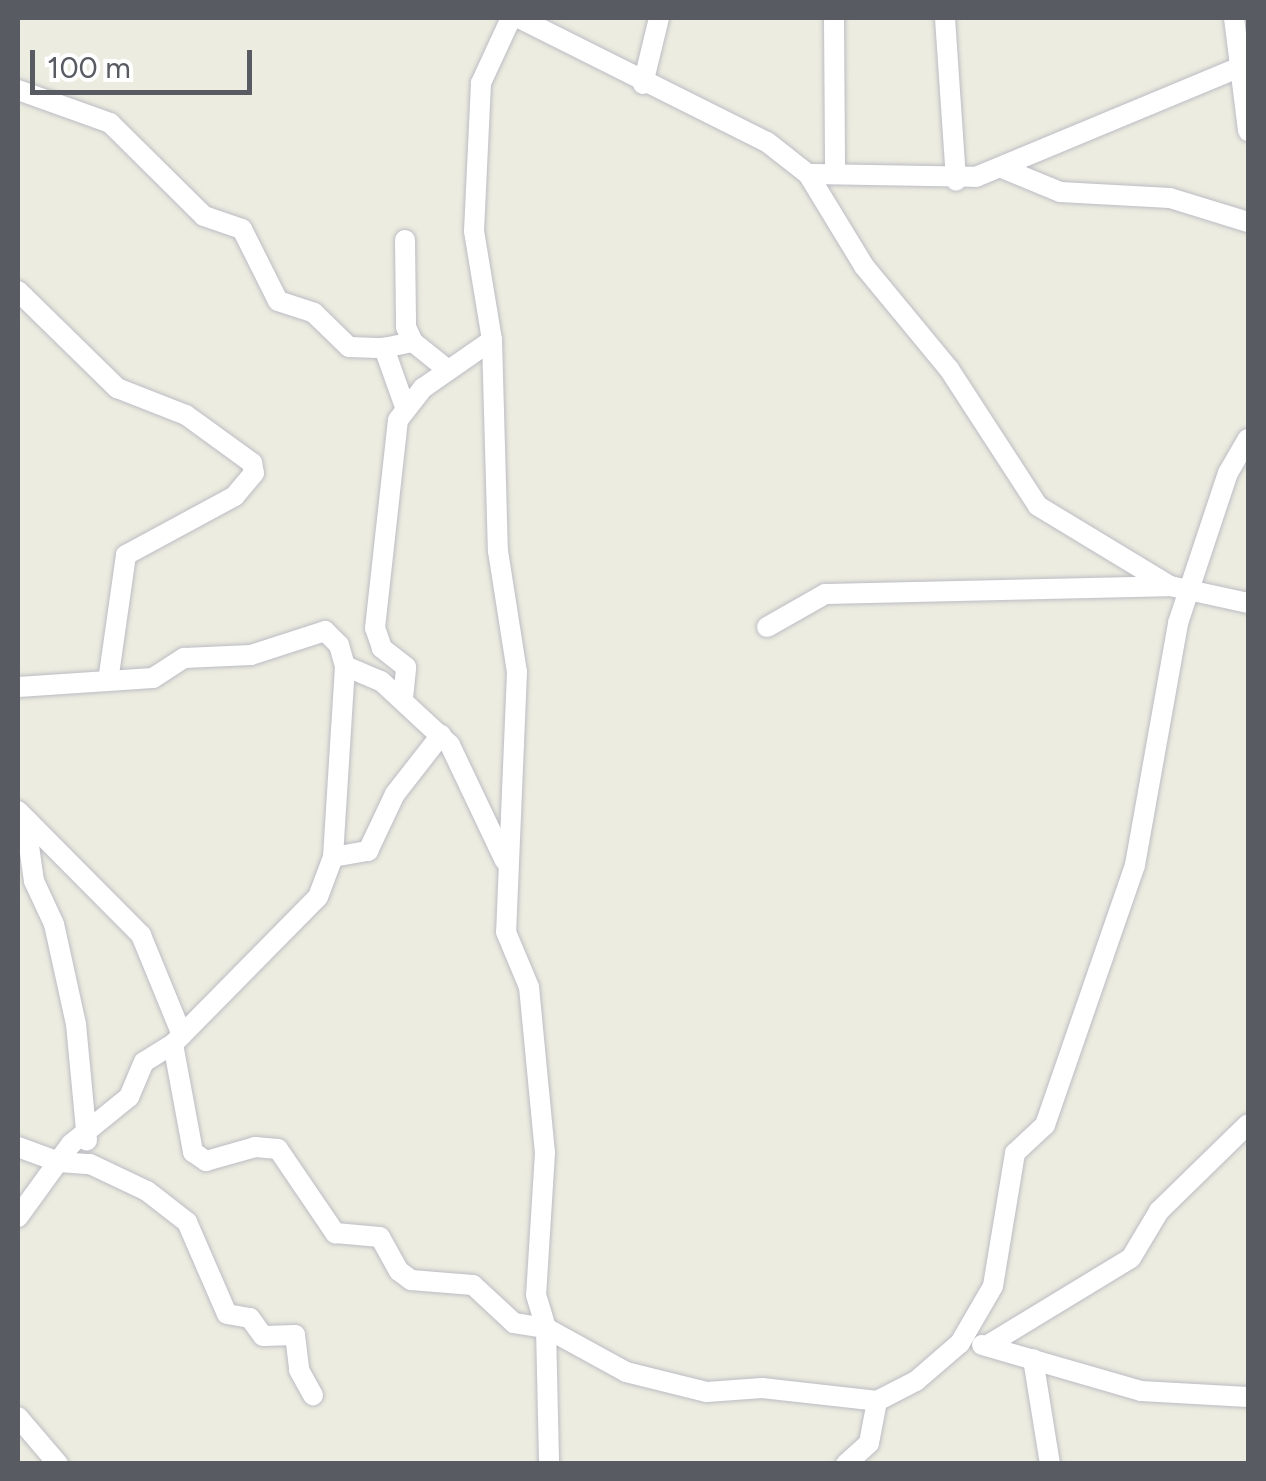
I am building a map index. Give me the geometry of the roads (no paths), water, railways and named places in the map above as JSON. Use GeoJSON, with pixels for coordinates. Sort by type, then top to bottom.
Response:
{"type":"FeatureCollection","features":[{"type":"Feature","properties":{"kind":"street"},"geometry":{"type":"LineString","coordinates":[[511,18],[481,83],[474,231],[492,340],[498,552],[519,727],[506,863],[506,932],[530,987],[545,1154],[536,1296],[546,1328],[549,1464]]}},
{"type":"Feature","properties":{"kind":"street"},"geometry":{"type":"LineString","coordinates":[[519,18],[643,84],[767,142],[808,174],[864,266],[950,369],[1038,506],[1179,589]]}},
{"type":"Feature","properties":{"kind":"street"},"geometry":{"type":"LineString","coordinates":[[643,84],[658,18]]}},
{"type":"Feature","properties":{"kind":"street"},"geometry":{"type":"LineString","coordinates":[[834,18],[835,173]]}},
{"type":"Feature","properties":{"kind":"street"},"geometry":{"type":"LineString","coordinates":[[945,18],[956,181]]}},
{"type":"Feature","properties":{"kind":"street"},"geometry":{"type":"LineString","coordinates":[[1234,18],[1244,64],[1248,131]]}},
{"type":"Feature","properties":{"kind":"street"},"geometry":{"type":"LineString","coordinates":[[808,174],[956,181],[1002,168],[1244,64]]}},
{"type":"Feature","properties":{"kind":"street"},"geometry":{"type":"LineString","coordinates":[[18,90],[110,123],[204,216],[242,229],[278,300],[314,313],[349,346],[384,348],[413,342]]}},
{"type":"Feature","properties":{"kind":"street"},"geometry":{"type":"LineString","coordinates":[[1002,168],[1070,194],[1170,198],[1248,222]]}},
{"type":"Feature","properties":{"kind":"street"},"geometry":{"type":"LineString","coordinates":[[405,240],[403,308],[413,342],[448,370]]}},
{"type":"Feature","properties":{"kind":"street"},"geometry":{"type":"LineString","coordinates":[[18,291],[117,388],[186,414],[252,463],[254,473],[235,496],[126,555],[108,681]]}},
{"type":"Feature","properties":{"kind":"street"},"geometry":{"type":"LineString","coordinates":[[403,698],[406,668],[382,648],[375,628],[398,420],[405,406],[492,340]]}},
{"type":"Feature","properties":{"kind":"street"},"geometry":{"type":"LineString","coordinates":[[384,348],[405,406]]}},
{"type":"Feature","properties":{"kind":"street"},"geometry":{"type":"LineString","coordinates":[[22,818],[141,935],[178,1040],[199,1158],[226,1160],[267,1145],[278,1149],[339,1236],[380,1237],[404,1276],[473,1285],[514,1323],[546,1328],[626,1372],[707,1392],[762,1388],[877,1401],[925,1376],[960,1343],[994,1286],[1015,1154],[1045,1125],[1135,865],[1179,589],[1228,473],[1248,439]]}},
{"type":"Feature","properties":{"kind":"street"},"geometry":{"type":"LineString","coordinates":[[767,627],[826,594],[1179,589],[1248,604]]}},
{"type":"Feature","properties":{"kind":"street"},"geometry":{"type":"LineString","coordinates":[[18,687],[154,678],[184,658],[251,655],[315,631],[331,634],[345,666],[333,857],[318,896],[178,1040],[144,1062],[124,1103],[86,1130],[18,1217]]}},
{"type":"Feature","properties":{"kind":"street"},"geometry":{"type":"LineString","coordinates":[[345,666],[403,698],[441,735],[506,863]]}},
{"type":"Feature","properties":{"kind":"street"},"geometry":{"type":"LineString","coordinates":[[333,857],[368,851],[394,794],[441,735]]}},
{"type":"Feature","properties":{"kind":"street"},"geometry":{"type":"LineString","coordinates":[[22,818],[34,881],[54,924],[76,1024],[90,1164]]}},
{"type":"Feature","properties":{"kind":"street"},"geometry":{"type":"LineString","coordinates":[[988,1345],[1131,1258],[1170,1198],[1248,1124]]}},
{"type":"Feature","properties":{"kind":"street"},"geometry":{"type":"LineString","coordinates":[[18,1147],[59,1162],[90,1164],[146,1191],[187,1222],[228,1314],[250,1318],[263,1336],[295,1335],[298,1370],[313,1395]]}},
{"type":"Feature","properties":{"kind":"street"},"geometry":{"type":"LineString","coordinates":[[960,1343],[988,1345],[1140,1391],[1248,1397]]}},
{"type":"Feature","properties":{"kind":"street"},"geometry":{"type":"LineString","coordinates":[[1033,1360],[1050,1464]]}},
{"type":"Feature","properties":{"kind":"street"},"geometry":{"type":"LineString","coordinates":[[846,1464],[869,1444],[877,1401]]}},
{"type":"Feature","properties":{"kind":"street"},"geometry":{"type":"LineString","coordinates":[[18,1417],[58,1464]]}}]}
